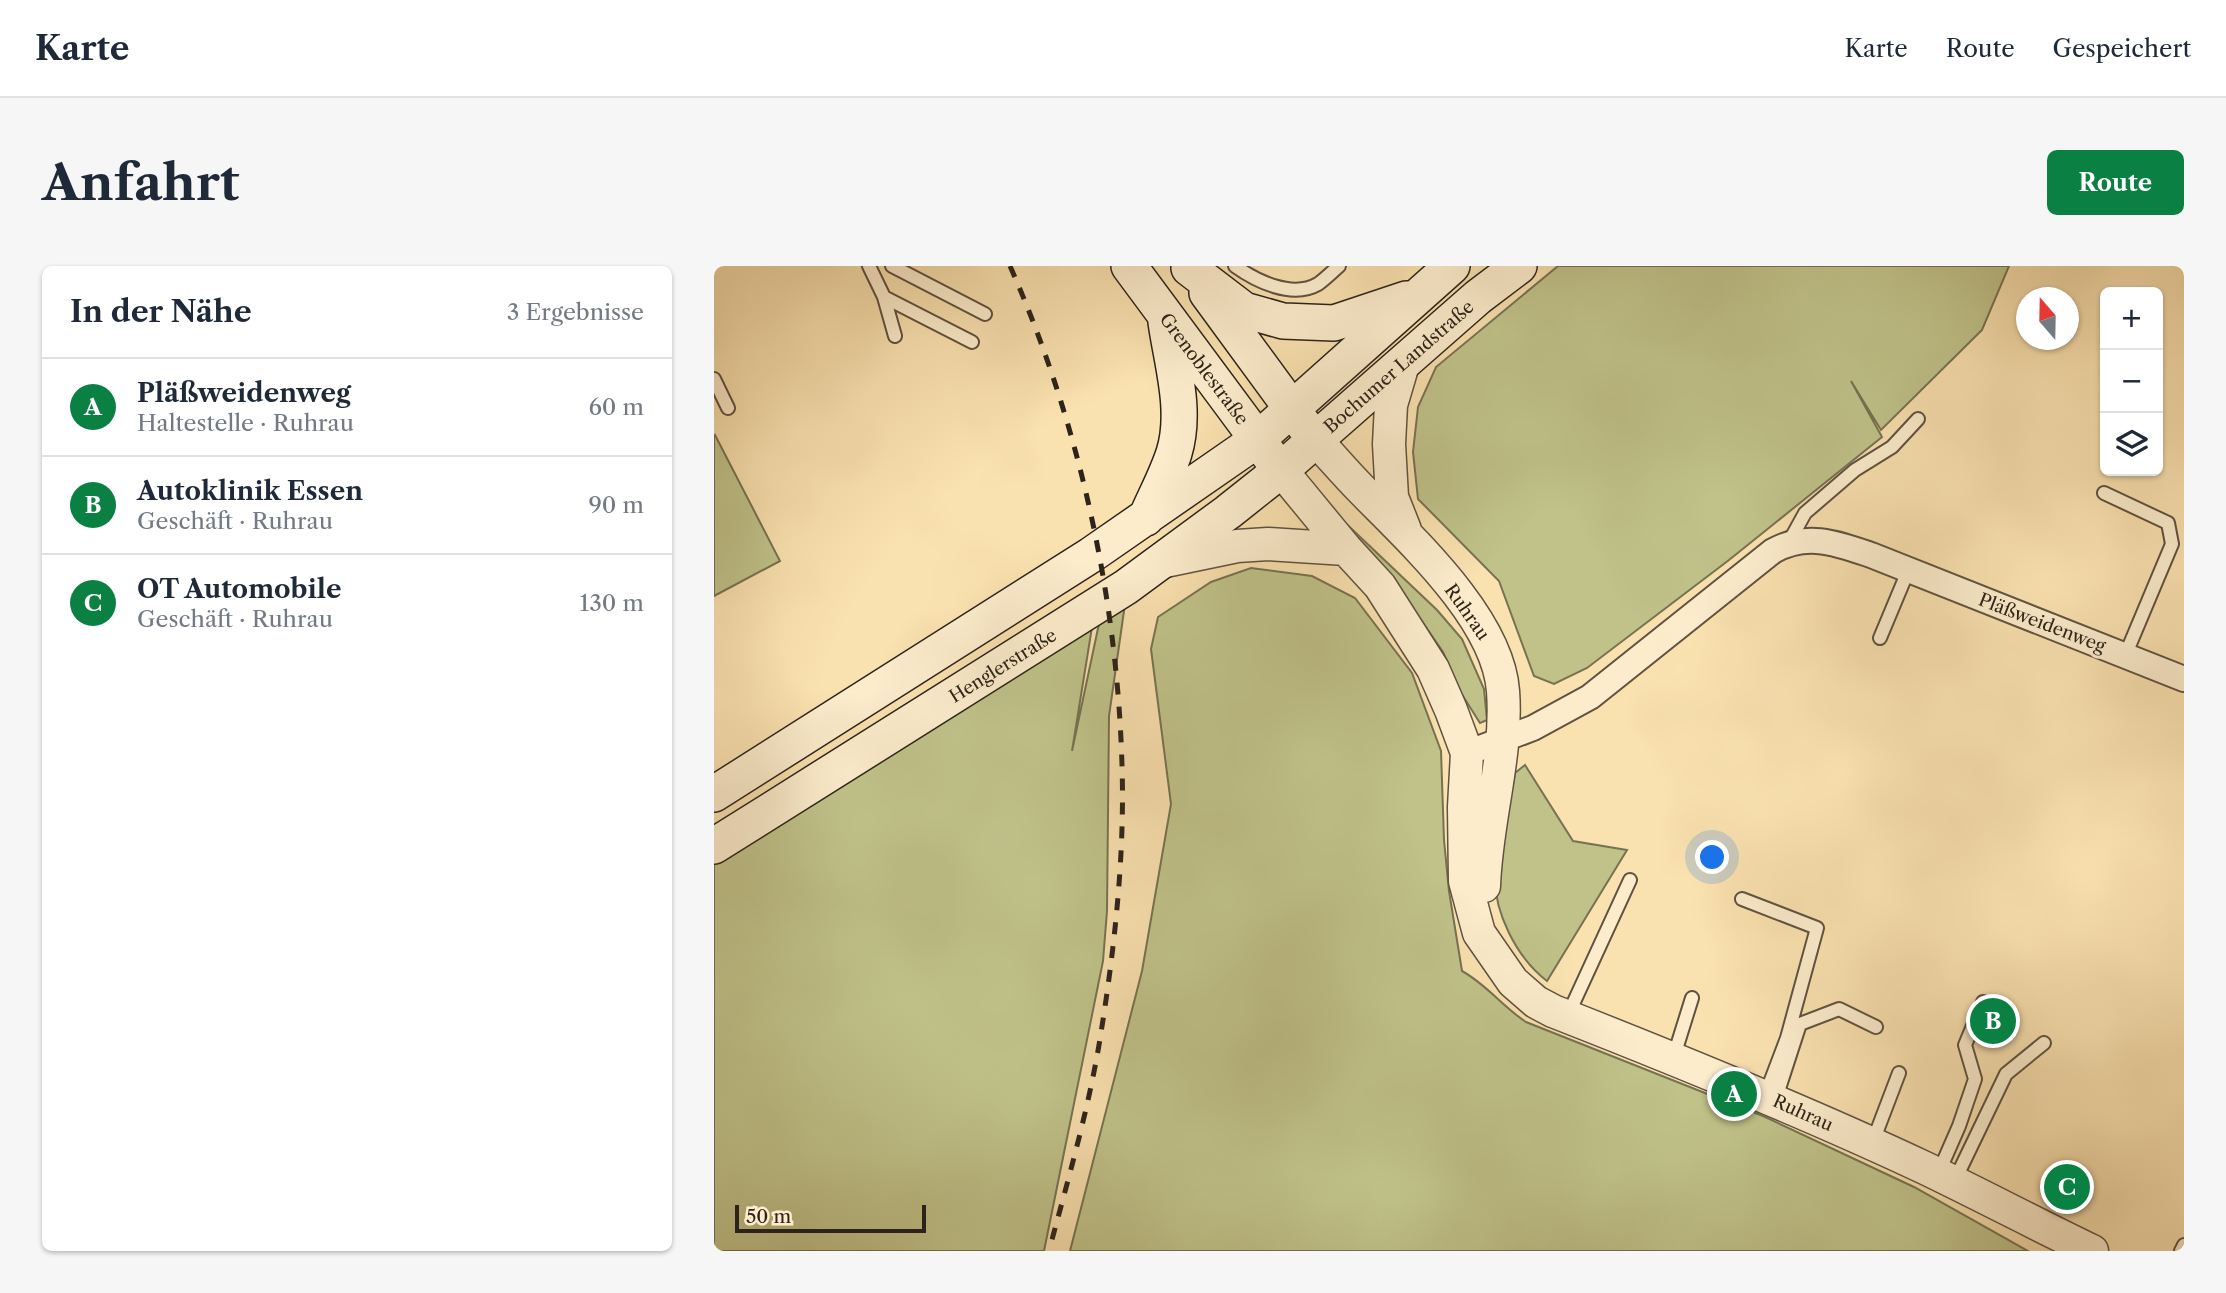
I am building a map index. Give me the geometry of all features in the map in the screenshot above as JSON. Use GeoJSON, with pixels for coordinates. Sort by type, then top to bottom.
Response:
{"type":"FeatureCollection","features":[{"type":"Feature","properties":{"kind":"main road","name":"Grenoblestraße"},"geometry":{"type":"LineString","coordinates":[[1129,266],[1281,470]]}},
{"type":"Feature","properties":{"kind":"main road"},"geometry":{"type":"LineString","coordinates":[[714,794],[1146,518],[1257,440],[1452,266]]}},
{"type":"Feature","properties":{"kind":"main road","name":"Bochumer Landstraße"},"geometry":{"type":"LineString","coordinates":[[1281,470],[1478,297],[1519,266]]}},
{"type":"Feature","properties":{"kind":"main road"},"geometry":{"type":"LineString","coordinates":[[1189,267],[1244,310],[1283,321],[1334,323],[1419,294]]}},
{"type":"Feature","properties":{"kind":"main road"},"geometry":{"type":"LineString","coordinates":[[1189,267],[1315,439]]}},
{"type":"Feature","properties":{"kind":"main road"},"geometry":{"type":"LineString","coordinates":[[1146,518],[1175,452],[1178,421],[1178,403],[1165,317]]}},
{"type":"Feature","properties":{"kind":"main road","name":"Henglerstraße"},"geometry":{"type":"LineString","coordinates":[[714,846],[1126,587],[1281,470]]}},
{"type":"Feature","properties":{"kind":"street","name":"Ruhrau"},"geometry":{"type":"LineString","coordinates":[[1404,361],[1391,405],[1389,444],[1392,497],[1409,538]]}},
{"type":"Feature","properties":{"kind":"street","name":"Ruhrau"},"geometry":{"type":"LineString","coordinates":[[1315,439],[1409,538],[1464,601],[1488,637],[1500,668],[1503,693],[1502,741],[1485,855],[1483,916],[1489,947]]}},
{"type":"Feature","properties":{"kind":"street","name":"Ruhrau"},"geometry":{"type":"LineString","coordinates":[[1281,470],[1380,586],[1433,669],[1467,753],[1464,807],[1465,881],[1479,933],[1500,966],[1521,988],[1536,1002],[1567,1017],[1770,1099],[1872,1144],[2092,1251]]}},
{"type":"Feature","properties":{"kind":"street","name":"Pläßweidenweg"},"geometry":{"type":"LineString","coordinates":[[1789,542],[1830,541],[2184,679]]}},
{"type":"Feature","properties":{"kind":"street"},"geometry":{"type":"LineString","coordinates":[[1467,753],[1552,719],[1590,697],[1773,551],[1789,542]]}},
{"type":"Feature","properties":{"kind":"street"},"geometry":{"type":"LineString","coordinates":[[1160,562],[1237,546],[1268,544],[1346,549]]}},
{"type":"Feature","properties":{"kind":"lane"},"geometry":{"type":"LineString","coordinates":[[869,266],[884,297],[895,337]]}},
{"type":"Feature","properties":{"kind":"lane"},"geometry":{"type":"LineString","coordinates":[[892,266],[985,314]]}},
{"type":"Feature","properties":{"kind":"lane"},"geometry":{"type":"LineString","coordinates":[[1235,266],[1262,282],[1297,290],[1316,285],[1339,266]]}},
{"type":"Feature","properties":{"kind":"lane"},"geometry":{"type":"LineString","coordinates":[[884,297],[972,342]]}},
{"type":"Feature","properties":{"kind":"lane"},"geometry":{"type":"LineString","coordinates":[[714,380],[729,408]]}},
{"type":"Feature","properties":{"kind":"lane"},"geometry":{"type":"LineString","coordinates":[[1789,542],[1805,513],[1855,470],[1892,447],[1918,419]]}},
{"type":"Feature","properties":{"kind":"lane"},"geometry":{"type":"LineString","coordinates":[[2104,492],[2168,523],[2172,544],[2126,656]]}},
{"type":"Feature","properties":{"kind":"lane"},"geometry":{"type":"LineString","coordinates":[[1880,638],[1908,571]]}},
{"type":"Feature","properties":{"kind":"lane"},"geometry":{"type":"LineString","coordinates":[[1567,1017],[1630,880]]}},
{"type":"Feature","properties":{"kind":"lane"},"geometry":{"type":"LineString","coordinates":[[1742,900],[1817,928],[1770,1099]]}},
{"type":"Feature","properties":{"kind":"lane"},"geometry":{"type":"LineString","coordinates":[[1673,1059],[1692,998]]}},
{"type":"Feature","properties":{"kind":"lane"},"geometry":{"type":"LineString","coordinates":[[1945,1178],[1975,1079],[1965,1045],[1983,1002]]}},
{"type":"Feature","properties":{"kind":"lane"},"geometry":{"type":"LineString","coordinates":[[1770,1099],[1800,1024],[1839,1009],[1876,1027]]}},
{"type":"Feature","properties":{"kind":"lane"},"geometry":{"type":"LineString","coordinates":[[1945,1178],[2006,1074],[2044,1043]]}},
{"type":"Feature","properties":{"kind":"lane"},"geometry":{"type":"LineString","coordinates":[[1872,1144],[1899,1073]]}},
{"type":"Feature","properties":{"kind":"lane"},"geometry":{"type":"LineString","coordinates":[[2181,1251],[2184,1245]]}},
{"type":"Feature","properties":{"kind":"green space"},"geometry":{"type":"Polygon","coordinates":[[[1558,266],[2009,266],[1982,330],[1881,430],[1851,381],[1882,437],[1729,560],[1587,668],[1554,684],[1534,676],[1499,581],[1418,499],[1413,452],[1418,407],[1436,367],[1558,266]]]}},
{"type":"Feature","properties":{"kind":"green space"},"geometry":{"type":"Polygon","coordinates":[[[714,436],[780,561],[714,596],[714,436]]]}},
{"type":"Feature","properties":{"kind":"green space"},"geometry":{"type":"Polygon","coordinates":[[[1317,496],[1437,610],[1462,639],[1484,689],[1487,720],[1480,723],[1461,693],[1443,652],[1401,591],[1317,496]]]}},
{"type":"Feature","properties":{"kind":"green space"},"geometry":{"type":"Polygon","coordinates":[[[1251,568],[1312,576],[1355,598],[1412,673],[1441,751],[1444,840],[1462,971],[1526,1022],[1763,1116],[1914,1187],[2028,1251],[1070,1251],[1142,971],[1171,804],[1151,649],[1158,617],[1211,582],[1251,568]]]}},
{"type":"Feature","properties":{"kind":"green space"},"geometry":{"type":"Polygon","coordinates":[[[1125,604],[1109,716],[1107,911],[1103,961],[1044,1251],[714,1251],[714,850],[1093,621],[1072,751],[1100,619],[1125,604]]]}},
{"type":"Feature","properties":{"kind":"green space"},"geometry":{"type":"Polygon","coordinates":[[[1525,765],[1573,841],[1627,850],[1547,981],[1526,960],[1509,933],[1495,888],[1496,865],[1515,773],[1525,765]]]}},
{"type":"Feature","properties":{"kind":"railway"},"geometry":{"type":"LineString","coordinates":[[1010,266],[1056,386],[1090,510],[1112,637],[1122,765],[1120,870],[1114,941],[1099,1045],[1089,1097],[1049,1251]]}},
{"type":"Feature","properties":{"kind":"place","name":"Autoklinik Essen"},"geometry":{"type":"Point","coordinates":[1993,1021]}},
{"type":"Feature","properties":{"kind":"place","name":"Pläßweidenweg"},"geometry":{"type":"Point","coordinates":[1734,1094]}},
{"type":"Feature","properties":{"kind":"place","name":"OT Automobile"},"geometry":{"type":"Point","coordinates":[2067,1187]}}]}
